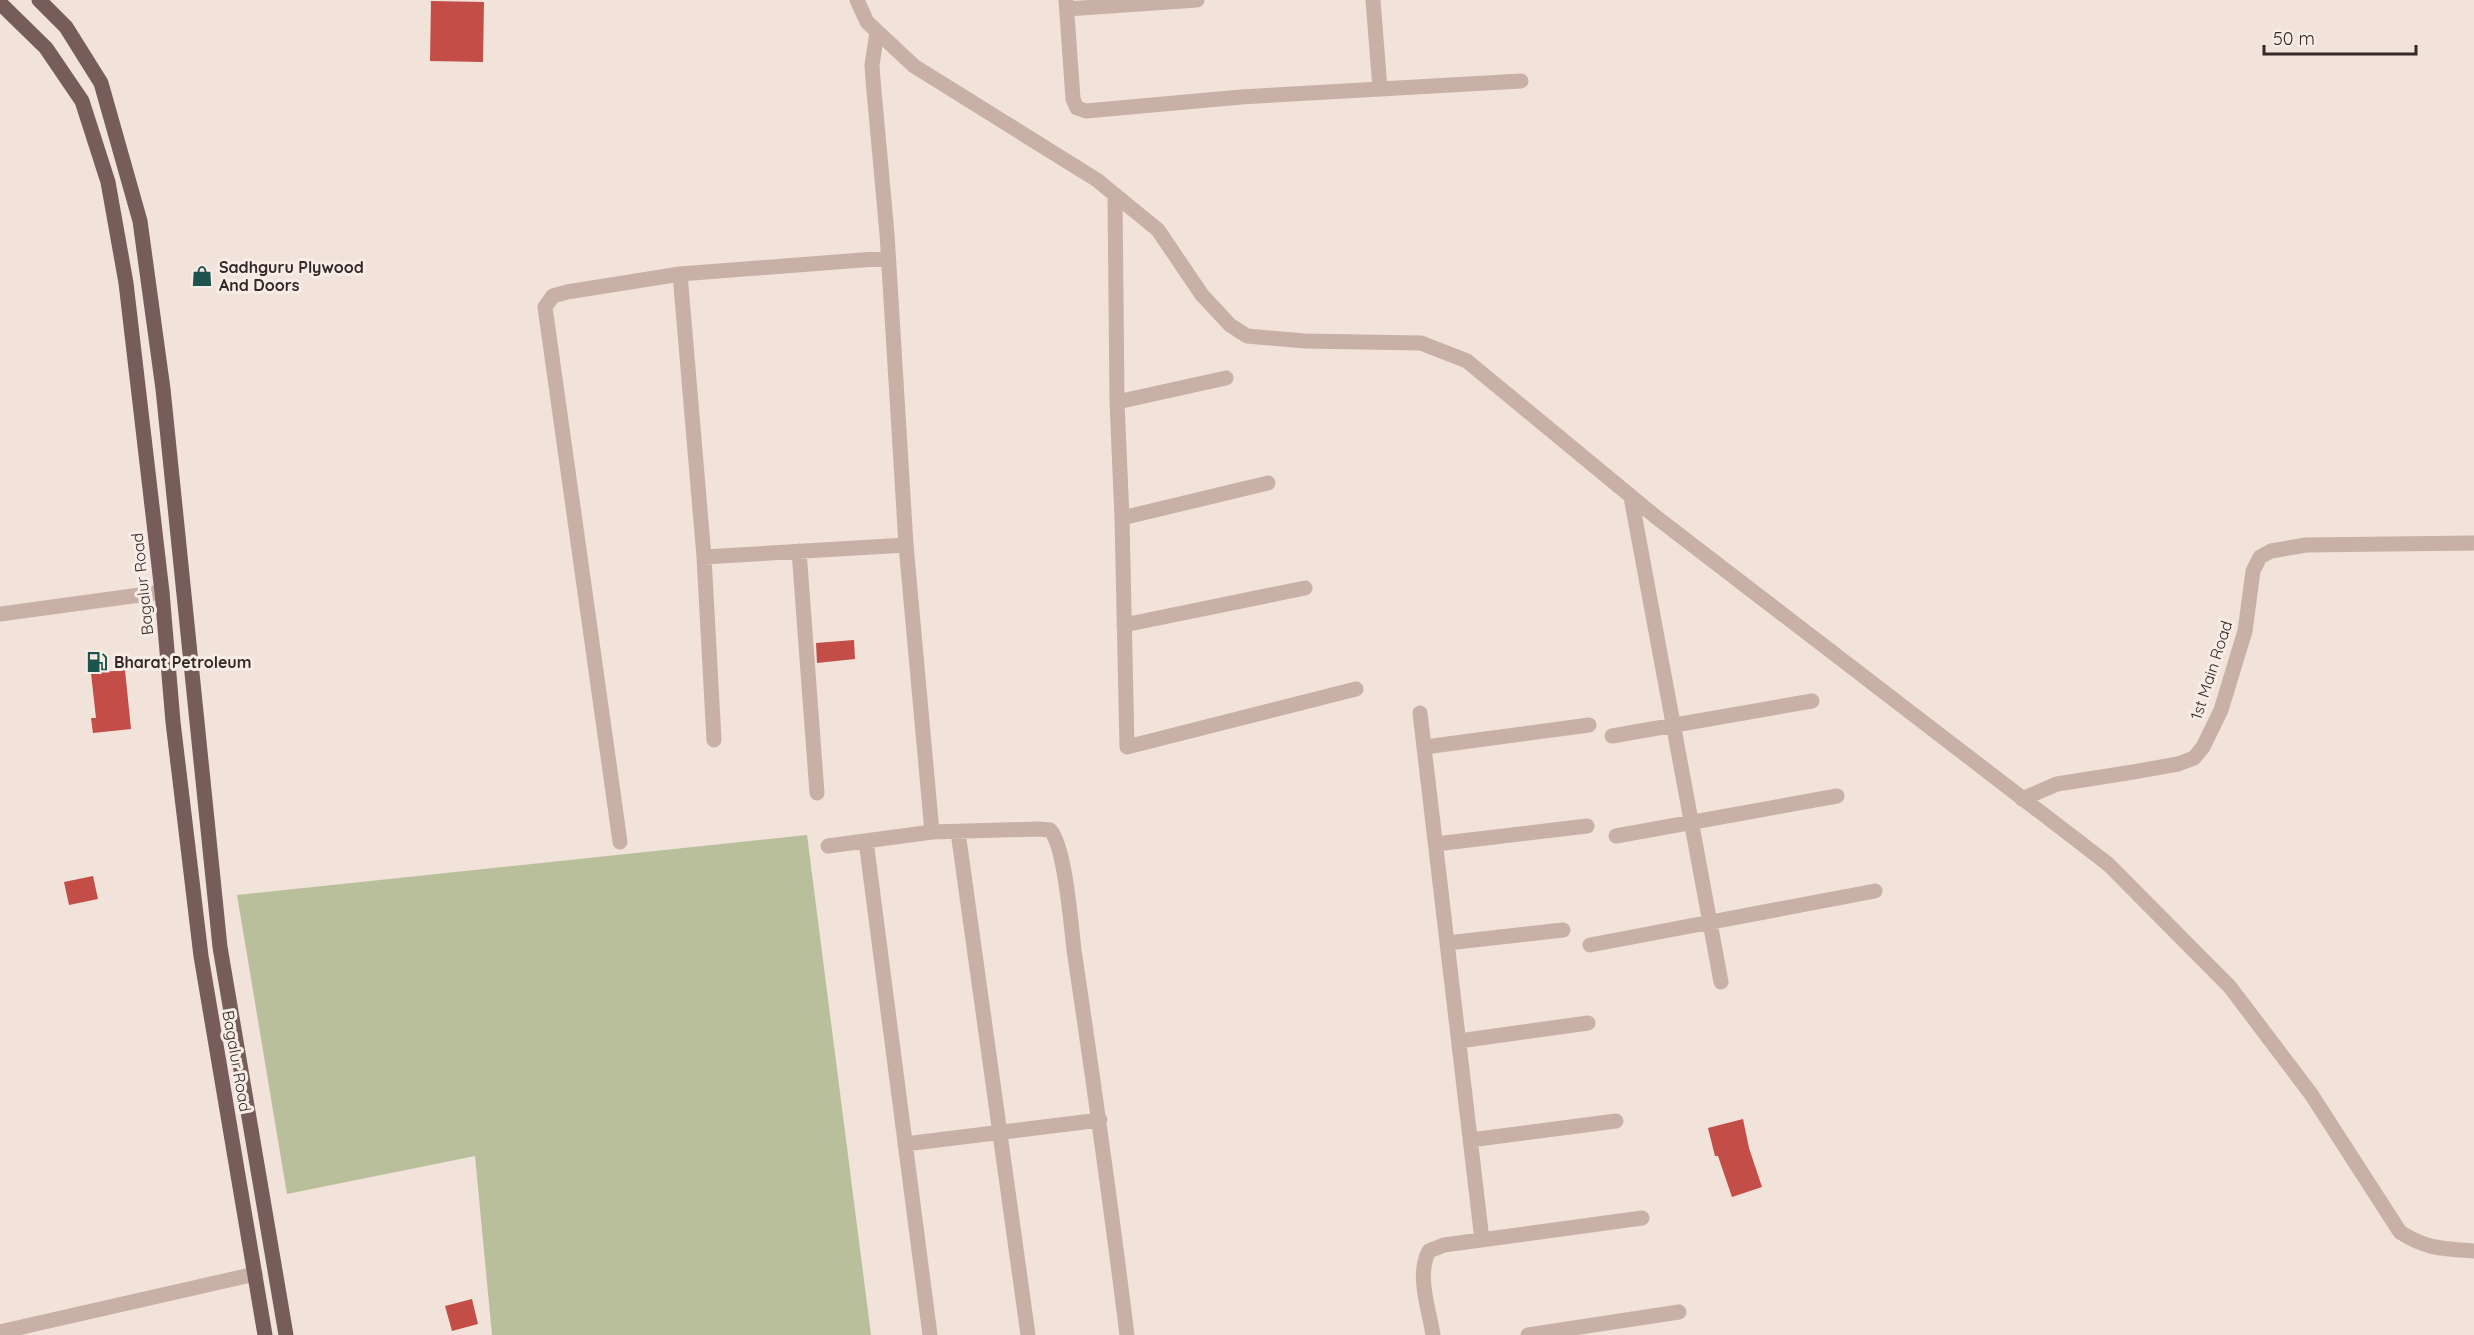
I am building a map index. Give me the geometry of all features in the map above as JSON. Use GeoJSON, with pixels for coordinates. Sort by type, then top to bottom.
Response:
{"type":"FeatureCollection","features":[{"type":"Feature","properties":{"kind":"main road","name":"Bagalur Road"},"geometry":{"type":"LineString","coordinates":[[39,0],[66,27],[101,83],[140,221],[163,389],[220,947],[286,1335]]}},
{"type":"Feature","properties":{"kind":"main road","name":"Bagalur Road"},"geometry":{"type":"LineString","coordinates":[[0,3],[46,48],[82,101],[108,182],[126,283],[162,592],[173,722],[201,956],[265,1335]]}},
{"type":"Feature","properties":{"kind":"main road"},"geometry":{"type":"LineString","coordinates":[[246,1224],[266,1219]]}},
{"type":"Feature","properties":{"kind":"street"},"geometry":{"type":"LineString","coordinates":[[857,0],[867,22],[914,66],[1097,180],[1158,230],[1202,295],[1230,325],[1247,336],[1305,341],[1421,343],[1467,361],[1631,497],[2108,864],[2230,987],[2311,1094],[2400,1232],[2418,1244],[2433,1248],[2474,1251]]}},
{"type":"Feature","properties":{"kind":"street"},"geometry":{"type":"LineString","coordinates":[[1197,0],[1066,4],[1073,99],[1077,108],[1086,111],[1241,97],[1521,81]]}},
{"type":"Feature","properties":{"kind":"street"},"geometry":{"type":"LineString","coordinates":[[1373,0],[1380,89]]}},
{"type":"Feature","properties":{"kind":"street"},"geometry":{"type":"LineString","coordinates":[[877,32],[872,64],[888,258],[906,545],[933,832]]}},
{"type":"Feature","properties":{"kind":"street"},"geometry":{"type":"LineString","coordinates":[[1115,195],[1117,402],[1127,747],[1356,689]]}},
{"type":"Feature","properties":{"kind":"street"},"geometry":{"type":"LineString","coordinates":[[620,842],[545,307],[553,296],[567,292],[680,274],[888,258]]}},
{"type":"Feature","properties":{"kind":"street"},"geometry":{"type":"LineString","coordinates":[[680,274],[704,557],[714,740]]}},
{"type":"Feature","properties":{"kind":"street"},"geometry":{"type":"LineString","coordinates":[[1117,402],[1226,378]]}},
{"type":"Feature","properties":{"kind":"street"},"geometry":{"type":"LineString","coordinates":[[1122,518],[1268,483]]}},
{"type":"Feature","properties":{"kind":"street"},"geometry":{"type":"LineString","coordinates":[[1631,497],[1721,982]]}},
{"type":"Feature","properties":{"kind":"street","name":"1st Main Road"},"geometry":{"type":"LineString","coordinates":[[2022,799],[2057,784],[2178,764],[2194,758],[2203,747],[2221,710],[2245,631],[2253,572],[2260,557],[2271,550],[2306,545],[2474,543]]}},
{"type":"Feature","properties":{"kind":"street"},"geometry":{"type":"LineString","coordinates":[[704,557],[906,545]]}},
{"type":"Feature","properties":{"kind":"street"},"geometry":{"type":"LineString","coordinates":[[799,551],[817,793]]}},
{"type":"Feature","properties":{"kind":"street"},"geometry":{"type":"LineString","coordinates":[[1124,625],[1305,588]]}},
{"type":"Feature","properties":{"kind":"street"},"geometry":{"type":"LineString","coordinates":[[0,614],[162,592]]}},
{"type":"Feature","properties":{"kind":"street"},"geometry":{"type":"LineString","coordinates":[[1612,736],[1812,701]]}},
{"type":"Feature","properties":{"kind":"street"},"geometry":{"type":"LineString","coordinates":[[1420,713],[1482,1240]]}},
{"type":"Feature","properties":{"kind":"street"},"geometry":{"type":"LineString","coordinates":[[1425,747],[1589,725]]}},
{"type":"Feature","properties":{"kind":"street"},"geometry":{"type":"LineString","coordinates":[[1616,836],[1837,796]]}},
{"type":"Feature","properties":{"kind":"street"},"geometry":{"type":"LineString","coordinates":[[1436,844],[1587,826]]}},
{"type":"Feature","properties":{"kind":"street"},"geometry":{"type":"LineString","coordinates":[[828,846],[933,832],[1039,829],[1050,830],[1055,836],[1064,879],[1100,1120],[1127,1335]]}},
{"type":"Feature","properties":{"kind":"street"},"geometry":{"type":"LineString","coordinates":[[958,832],[1028,1335]]}},
{"type":"Feature","properties":{"kind":"street"},"geometry":{"type":"LineString","coordinates":[[866,841],[930,1335]]}},
{"type":"Feature","properties":{"kind":"street"},"geometry":{"type":"LineString","coordinates":[[1590,945],[1875,891]]}},
{"type":"Feature","properties":{"kind":"street"},"geometry":{"type":"LineString","coordinates":[[1447,943],[1563,930]]}},
{"type":"Feature","properties":{"kind":"street"},"geometry":{"type":"LineString","coordinates":[[1459,1041],[1588,1023]]}},
{"type":"Feature","properties":{"kind":"street"},"geometry":{"type":"LineString","coordinates":[[905,1144],[1100,1120]]}},
{"type":"Feature","properties":{"kind":"street"},"geometry":{"type":"LineString","coordinates":[[1470,1140],[1616,1121]]}},
{"type":"Feature","properties":{"kind":"street"},"geometry":{"type":"LineString","coordinates":[[1433,1335],[1424,1278],[1424,1261],[1429,1251],[1443,1245],[1642,1218]]}},
{"type":"Feature","properties":{"kind":"street"},"geometry":{"type":"LineString","coordinates":[[0,1332],[255,1274]]}},
{"type":"Feature","properties":{"kind":"street"},"geometry":{"type":"LineString","coordinates":[[1528,1335],[1679,1312]]}},
{"type":"Feature","properties":{"kind":"green space"},"geometry":{"type":"Polygon","coordinates":[[[807,835],[871,1335],[492,1335],[475,1156],[287,1194],[237,895],[807,835]]]}},
{"type":"Feature","properties":{"kind":"building"},"geometry":{"type":"Polygon","coordinates":[[[431,1],[484,2],[483,62],[430,61],[431,1]]]}},
{"type":"Feature","properties":{"kind":"building"},"geometry":{"type":"Polygon","coordinates":[[[854,640],[855,659],[817,663],[816,643],[854,640]]]}},
{"type":"Feature","properties":{"kind":"building"},"geometry":{"type":"Polygon","coordinates":[[[125,670],[131,729],[93,733],[91,718],[96,718],[91,673],[125,670]]]}},
{"type":"Feature","properties":{"kind":"building"},"geometry":{"type":"Polygon","coordinates":[[[93,876],[98,899],[69,905],[64,882],[93,876]]]}},
{"type":"Feature","properties":{"kind":"building"},"geometry":{"type":"Polygon","coordinates":[[[1743,1119],[1749,1148],[1762,1187],[1732,1197],[1718,1156],[1715,1156],[1708,1128],[1743,1119]]]}},
{"type":"Feature","properties":{"kind":"building"},"geometry":{"type":"Polygon","coordinates":[[[472,1299],[478,1324],[452,1331],[445,1306],[472,1299]]]}},
{"type":"Feature","properties":{"kind":"place","name":"Sadhguru Plywood And Doors"},"geometry":{"type":"Point","coordinates":[202,276]}},
{"type":"Feature","properties":{"kind":"place","name":"Bharat Petroleum"},"geometry":{"type":"Point","coordinates":[97,662]}}]}
